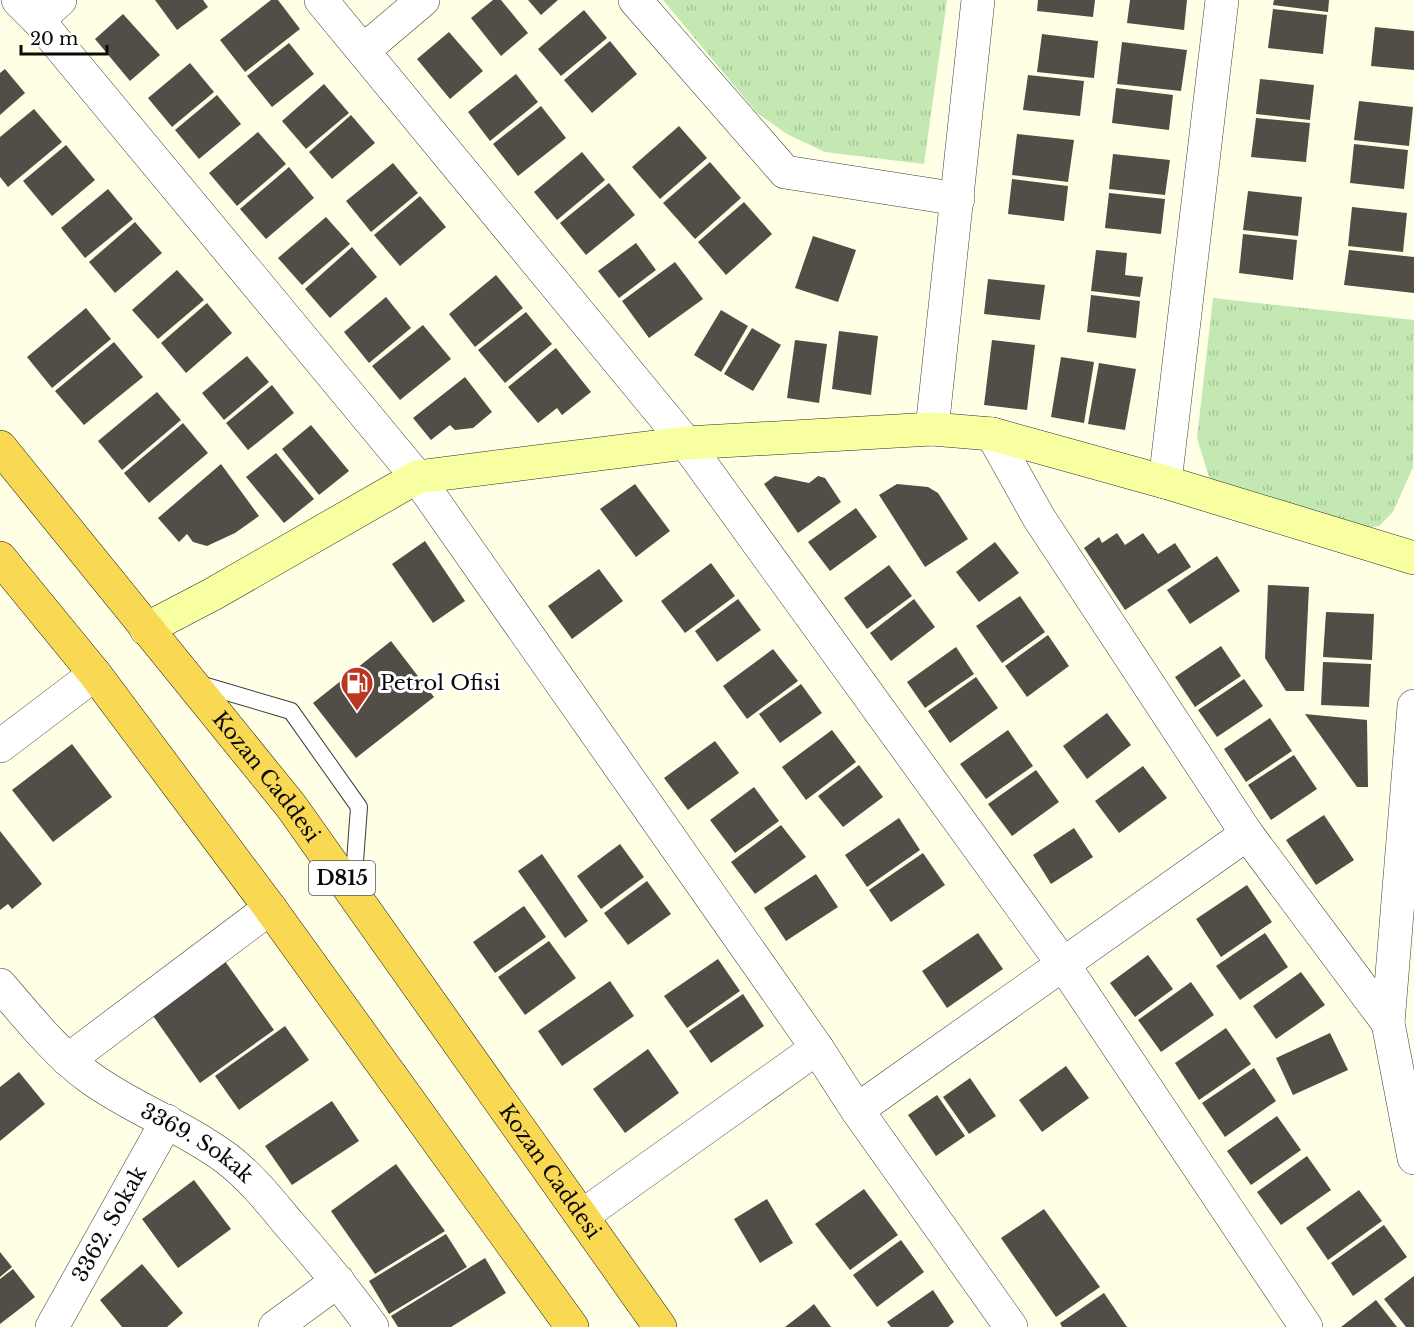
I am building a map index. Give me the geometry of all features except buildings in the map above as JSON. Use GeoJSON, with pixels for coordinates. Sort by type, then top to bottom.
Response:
{"type":"FeatureCollection","features":[{"type":"Feature","properties":{"kind":"highway","name":"Kozan Caddesi"},"geometry":{"type":"LineString","coordinates":[[0,447],[291,806],[660,1327]]}},
{"type":"Feature","properties":{"kind":"highway"},"geometry":{"type":"LineString","coordinates":[[0,558],[94,674],[270,908],[572,1327]]}},
{"type":"Feature","properties":{"kind":"main road"},"geometry":{"type":"LineString","coordinates":[[146,629],[213,594],[417,477],[686,443],[932,429],[992,435],[1165,482],[1414,558]]}},
{"type":"Feature","properties":{"kind":"street"},"geometry":{"type":"LineString","coordinates":[[321,0],[686,443],[1063,964],[1306,1327]]}},
{"type":"Feature","properties":{"kind":"street"},"geometry":{"type":"LineString","coordinates":[[363,50],[423,0]]}},
{"type":"Feature","properties":{"kind":"street"},"geometry":{"type":"LineString","coordinates":[[635,0],[785,172],[958,199]]}},
{"type":"Feature","properties":{"kind":"street"},"geometry":{"type":"LineString","coordinates":[[932,429],[978,0]]}},
{"type":"Feature","properties":{"kind":"street"},"geometry":{"type":"LineString","coordinates":[[1165,482],[1222,0]]}},
{"type":"Feature","properties":{"kind":"street"},"geometry":{"type":"LineString","coordinates":[[39,6],[417,477],[818,1048],[857,1110],[1011,1327]]}},
{"type":"Feature","properties":{"kind":"street"},"geometry":{"type":"LineString","coordinates":[[992,435],[1039,518],[1247,834],[1388,1023]]}},
{"type":"Feature","properties":{"kind":"street"},"geometry":{"type":"LineString","coordinates":[[0,746],[94,674]]}},
{"type":"Feature","properties":{"kind":"street"},"geometry":{"type":"LineString","coordinates":[[1414,706],[1407,871],[1388,1023],[1414,1158]]}},
{"type":"Feature","properties":{"kind":"street"},"geometry":{"type":"LineString","coordinates":[[857,1110],[1247,834]]}},
{"type":"Feature","properties":{"kind":"street"},"geometry":{"type":"LineString","coordinates":[[68,1060],[270,908]]}},
{"type":"Feature","properties":{"kind":"street","name":"3369. Sokak"},"geometry":{"type":"LineString","coordinates":[[0,984],[68,1060],[112,1092],[167,1121],[226,1158],[257,1186],[338,1281],[372,1327]]}},
{"type":"Feature","properties":{"kind":"street"},"geometry":{"type":"LineString","coordinates":[[582,1216],[818,1048]]}},
{"type":"Feature","properties":{"kind":"street","name":"3362. Sokak"},"geometry":{"type":"LineString","coordinates":[[52,1327],[167,1121]]}},
{"type":"Feature","properties":{"kind":"street"},"geometry":{"type":"LineString","coordinates":[[275,1327],[338,1281]]}},
{"type":"Feature","properties":{"kind":"lane"},"geometry":{"type":"LineString","coordinates":[[188,680],[291,711],[359,807],[352,893]]}},
{"type":"Feature","properties":{"kind":"green space"},"geometry":{"type":"Polygon","coordinates":[[[663,0],[947,0],[924,164],[825,152],[787,134],[757,113],[663,0]]]}},
{"type":"Feature","properties":{"kind":"green space"},"geometry":{"type":"Polygon","coordinates":[[[1213,298],[1414,320],[1413,467],[1393,512],[1379,526],[1359,529],[1221,486],[1209,477],[1197,438],[1213,298]]]}},
{"type":"Feature","properties":{"kind":"place","name":"Petrol Ofisi"},"geometry":{"type":"Point","coordinates":[357,712]}}]}
